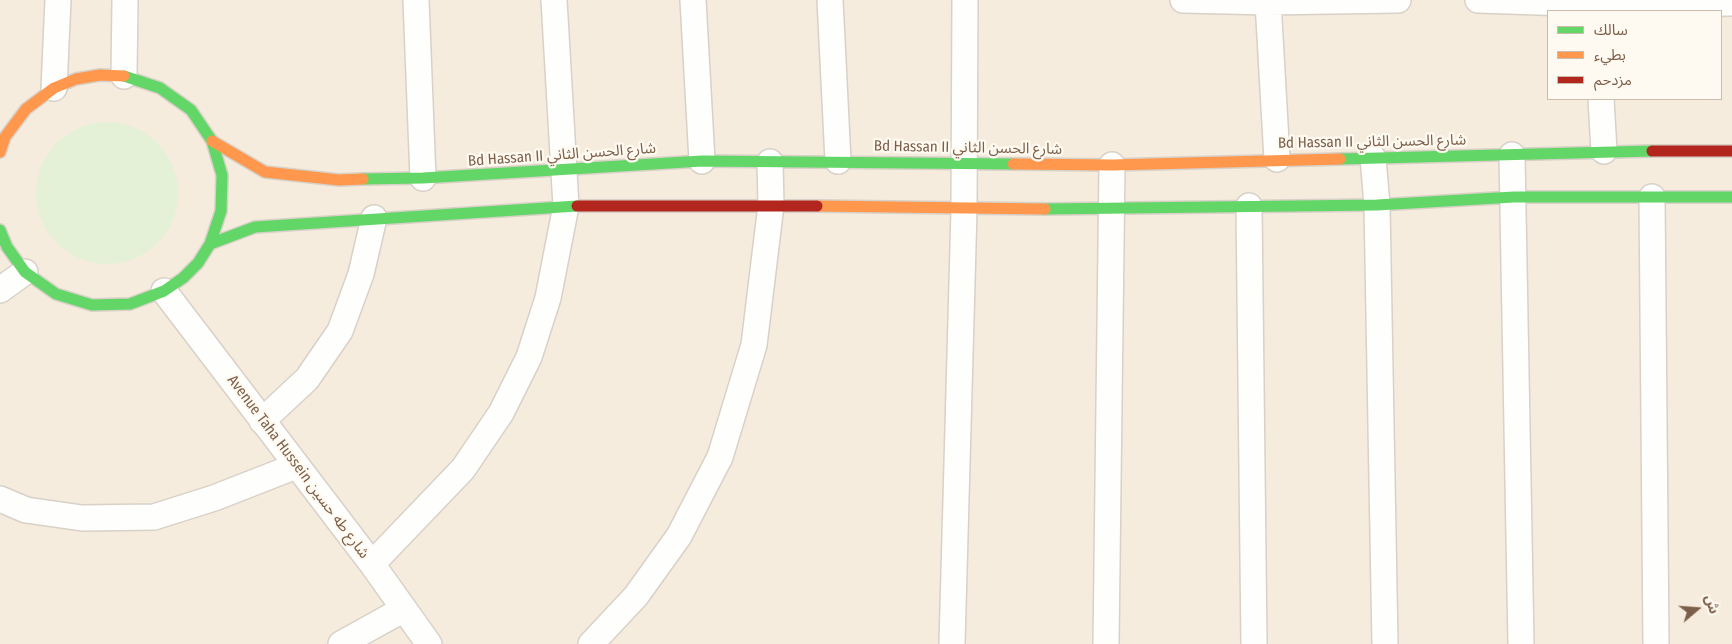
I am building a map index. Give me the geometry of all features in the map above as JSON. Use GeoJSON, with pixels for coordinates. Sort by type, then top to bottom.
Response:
{"type":"FeatureCollection","features":[{"type":"Feature","properties":{"kind":"street"},"geometry":{"type":"LineString","coordinates":[[54,88],[58,0]]}},
{"type":"Feature","properties":{"kind":"street"},"geometry":{"type":"LineString","coordinates":[[124,0],[124,76]]}},
{"type":"Feature","properties":{"kind":"street"},"geometry":{"type":"LineString","coordinates":[[416,0],[423,178]]}},
{"type":"Feature","properties":{"kind":"street"},"geometry":{"type":"LineString","coordinates":[[372,564],[464,469],[501,413],[529,358],[548,298],[566,206],[554,0]]}},
{"type":"Feature","properties":{"kind":"street"},"geometry":{"type":"LineString","coordinates":[[693,0],[702,161]]}},
{"type":"Feature","properties":{"kind":"street"},"geometry":{"type":"LineString","coordinates":[[830,0],[838,160]]}},
{"type":"Feature","properties":{"kind":"street"},"geometry":{"type":"LineString","coordinates":[[952,644],[964,210],[965,0]]}},
{"type":"Feature","properties":{"kind":"street"},"geometry":{"type":"LineString","coordinates":[[1183,0],[1268,2],[1398,0]]}},
{"type":"Feature","properties":{"kind":"street"},"geometry":{"type":"LineString","coordinates":[[1478,0],[1598,5],[1732,3]]}},
{"type":"Feature","properties":{"kind":"street"},"geometry":{"type":"LineString","coordinates":[[1268,2],[1277,159]]}},
{"type":"Feature","properties":{"kind":"street"},"geometry":{"type":"LineString","coordinates":[[0,152],[5,137],[26,109],[54,88],[76,79],[100,75],[124,76],[160,88],[190,110],[212,142],[222,175],[221,211],[210,244],[198,263],[183,278],[164,291],[130,304],[92,305],[56,294],[26,272],[4,246],[0,230]]}},
{"type":"Feature","properties":{"kind":"street"},"geometry":{"type":"LineString","coordinates":[[1601,100],[1604,151]]}},
{"type":"Feature","properties":{"kind":"street","name":"Bd Hassan II شارع الحسن الثاني"},"geometry":{"type":"LineString","coordinates":[[212,142],[265,172],[339,180],[423,178],[702,161],[838,160],[964,164],[1112,165],[1604,151],[1732,151]]}},
{"type":"Feature","properties":{"kind":"street"},"geometry":{"type":"LineString","coordinates":[[1512,155],[1522,644]]}},
{"type":"Feature","properties":{"kind":"street"},"geometry":{"type":"LineString","coordinates":[[1373,158],[1376,205],[1384,644]]}},
{"type":"Feature","properties":{"kind":"street"},"geometry":{"type":"LineString","coordinates":[[591,644],[636,596],[679,536],[720,457],[754,346],[771,205],[770,162]]}},
{"type":"Feature","properties":{"kind":"street"},"geometry":{"type":"LineString","coordinates":[[1106,644],[1112,165]]}},
{"type":"Feature","properties":{"kind":"street"},"geometry":{"type":"LineString","coordinates":[[210,244],[255,227],[566,206],[771,205],[964,210],[1110,209],[1376,205],[1514,197],[1732,197]]}},
{"type":"Feature","properties":{"kind":"street"},"geometry":{"type":"LineString","coordinates":[[1652,198],[1656,644]]}},
{"type":"Feature","properties":{"kind":"street"},"geometry":{"type":"LineString","coordinates":[[1249,206],[1254,644]]}},
{"type":"Feature","properties":{"kind":"street"},"geometry":{"type":"LineString","coordinates":[[262,421],[307,379],[340,331],[361,274],[374,218]]}},
{"type":"Feature","properties":{"kind":"street"},"geometry":{"type":"LineString","coordinates":[[0,290],[26,272]]}},
{"type":"Feature","properties":{"kind":"street","name":"Avenue Taha Hussein شارع طه حسين"},"geometry":{"type":"LineString","coordinates":[[164,291],[372,564],[429,644]]}},
{"type":"Feature","properties":{"kind":"street"},"geometry":{"type":"LineString","coordinates":[[0,498],[26,510],[82,518],[154,517],[214,498],[296,466]]}},
{"type":"Feature","properties":{"kind":"street"},"geometry":{"type":"LineString","coordinates":[[342,644],[404,609]]}},
{"type":"Feature","properties":{"kind":"shaded area"},"geometry":{"type":"Polygon","coordinates":[[[0,0],[1732,0],[1732,644],[0,644],[0,0]]]}},
{"type":"Feature","properties":{"kind":"green space"},"geometry":{"type":"Polygon","coordinates":[[[107,122],[134,128],[146,134],[157,143],[166,154],[172,166],[178,193],[172,220],[166,232],[157,243],[146,252],[134,258],[107,264],[80,258],[68,252],[57,243],[48,232],[42,220],[36,193],[42,166],[48,154],[57,143],[68,134],[80,128],[107,122]]]}},
{"type":"Feature","properties":{"kind":"traffic: fast"},"geometry":{"type":"LineString","coordinates":[[0,230],[7,247],[25,272],[56,294],[92,305],[130,304],[164,291],[183,278],[198,263],[210,244],[221,211],[222,175],[212,141],[191,110],[160,88],[124,76]]}},
{"type":"Feature","properties":{"kind":"traffic: fast"},"geometry":{"type":"LineString","coordinates":[[1340,159],[1652,151]]}},
{"type":"Feature","properties":{"kind":"traffic: fast"},"geometry":{"type":"LineString","coordinates":[[363,179],[423,178],[702,161],[1013,164]]}},
{"type":"Feature","properties":{"kind":"traffic: fast"},"geometry":{"type":"LineString","coordinates":[[1045,209],[1377,205],[1514,197],[1732,197]]}},
{"type":"Feature","properties":{"kind":"traffic: fast"},"geometry":{"type":"LineString","coordinates":[[210,244],[255,227],[577,206]]}},
{"type":"Feature","properties":{"kind":"traffic: slow"},"geometry":{"type":"LineString","coordinates":[[0,152],[5,137],[26,109],[54,88],[76,79],[100,75],[124,76]]}},
{"type":"Feature","properties":{"kind":"traffic: slow"},"geometry":{"type":"LineString","coordinates":[[212,141],[265,172],[339,180],[363,179]]}},
{"type":"Feature","properties":{"kind":"traffic: slow"},"geometry":{"type":"LineString","coordinates":[[1013,164],[1112,165],[1340,159]]}},
{"type":"Feature","properties":{"kind":"traffic: slow"},"geometry":{"type":"LineString","coordinates":[[817,206],[1045,209]]}},
{"type":"Feature","properties":{"kind":"traffic: jam"},"geometry":{"type":"LineString","coordinates":[[1652,151],[1732,151]]}},
{"type":"Feature","properties":{"kind":"traffic: jam"},"geometry":{"type":"LineString","coordinates":[[577,206],[817,206]]}}]}
